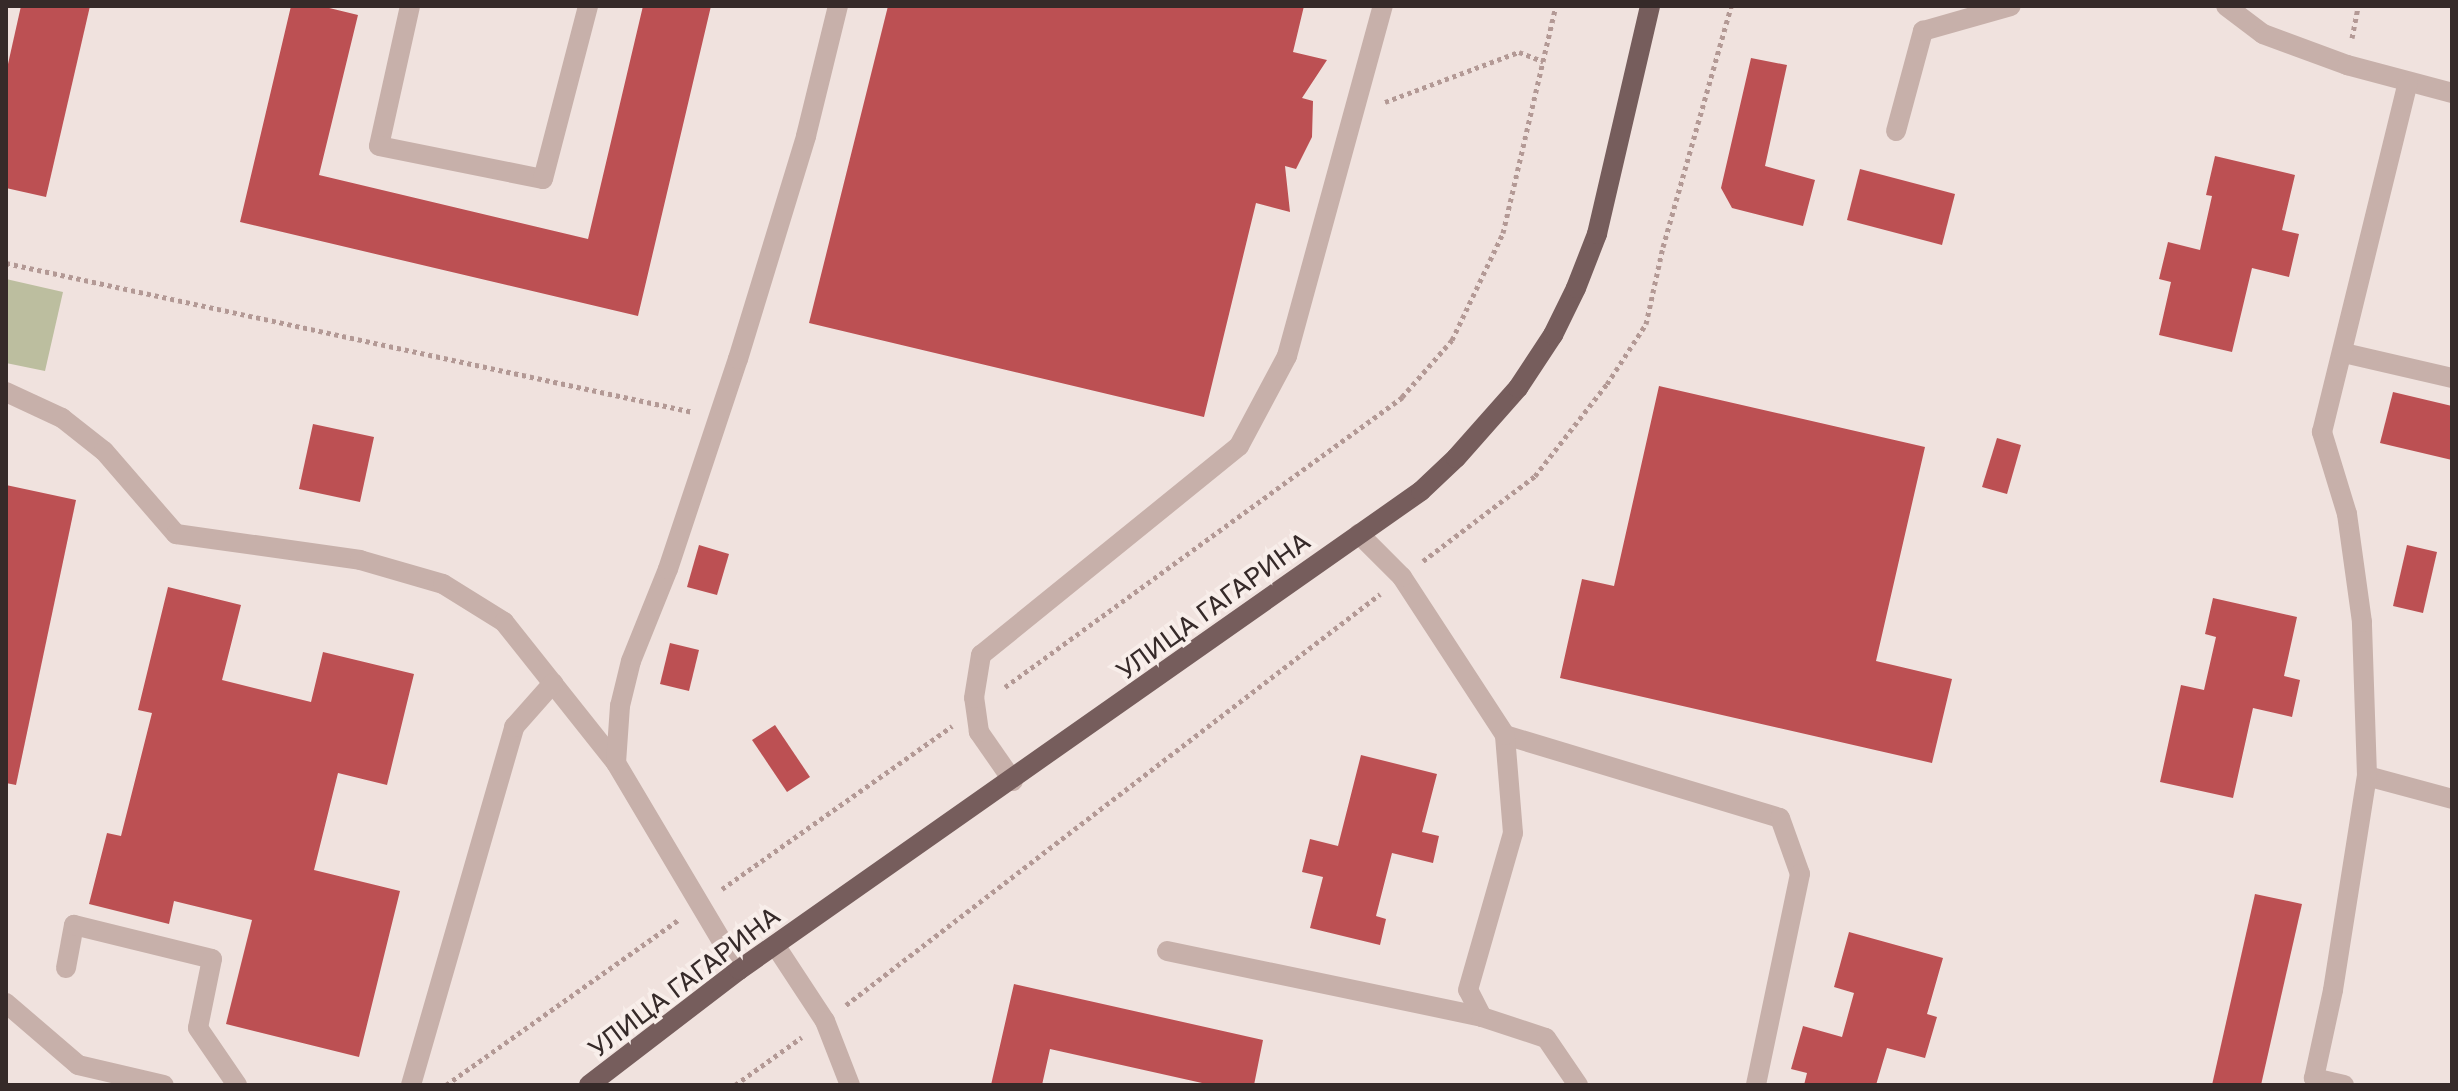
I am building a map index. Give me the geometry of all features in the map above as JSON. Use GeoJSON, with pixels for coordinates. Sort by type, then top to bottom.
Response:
{"type":"FeatureCollection","features":[{"type":"Feature","properties":{"kind":"main road","name":"УЛИЦА ГАГАРИНА"},"geometry":{"type":"LineString","coordinates":[[589,1085],[739,970],[1013,781],[1421,491],[1456,458],[1518,388],[1553,335],[1597,234],[1650,6]]}},
{"type":"Feature","properties":{"kind":"street"},"geometry":{"type":"LineString","coordinates":[[410,6],[379,146],[543,179],[588,6]]}},
{"type":"Feature","properties":{"kind":"street"},"geometry":{"type":"LineString","coordinates":[[616,763],[620,706],[631,661],[668,569],[719,418],[806,136],[838,6]]}},
{"type":"Feature","properties":{"kind":"street"},"geometry":{"type":"LineString","coordinates":[[1013,781],[979,732],[974,698],[981,655],[1239,446],[1287,356],[1383,6]]}},
{"type":"Feature","properties":{"kind":"street"},"geometry":{"type":"LineString","coordinates":[[1896,131],[1923,31],[2011,6]]}},
{"type":"Feature","properties":{"kind":"street"},"geometry":{"type":"LineString","coordinates":[[2226,6],[2263,34],[2408,82],[2452,93]]}},
{"type":"Feature","properties":{"kind":"street"},"geometry":{"type":"LineString","coordinates":[[2344,1085],[2314,1078],[2333,990],[2367,776],[2362,622],[2347,514],[2322,432],[2344,353],[2408,82]]}},
{"type":"Feature","properties":{"kind":"street"},"geometry":{"type":"LineString","coordinates":[[2344,353],[2452,378]]}},
{"type":"Feature","properties":{"kind":"street"},"geometry":{"type":"LineString","coordinates":[[6,392],[62,418],[104,451],[176,534],[360,560],[443,584],[504,622],[616,763],[739,970]]}},
{"type":"Feature","properties":{"kind":"street"},"geometry":{"type":"LineString","coordinates":[[1359,534],[1402,577],[1505,735],[1513,833],[1468,990],[1482,1017]]}},
{"type":"Feature","properties":{"kind":"street"},"geometry":{"type":"LineString","coordinates":[[411,1085],[514,727],[553,683]]}},
{"type":"Feature","properties":{"kind":"street"},"geometry":{"type":"LineString","coordinates":[[1505,735],[1780,818],[1800,874],[1756,1085]]}},
{"type":"Feature","properties":{"kind":"street"},"geometry":{"type":"LineString","coordinates":[[2367,776],[2452,799]]}},
{"type":"Feature","properties":{"kind":"street"},"geometry":{"type":"LineString","coordinates":[[66,968],[74,925],[212,959],[198,1028],[237,1085]]}},
{"type":"Feature","properties":{"kind":"street"},"geometry":{"type":"LineString","coordinates":[[775,945],[825,1021],[850,1085]]}},
{"type":"Feature","properties":{"kind":"street"},"geometry":{"type":"LineString","coordinates":[[1167,951],[1482,1017],[1546,1038],[1578,1085]]}},
{"type":"Feature","properties":{"kind":"street"},"geometry":{"type":"LineString","coordinates":[[6,1003],[78,1065],[164,1085]]}},
{"type":"Feature","properties":{"kind":"path"},"geometry":{"type":"LineString","coordinates":[[1353,115],[1519,52],[1543,61]]}},
{"type":"Feature","properties":{"kind":"path"},"geometry":{"type":"LineString","coordinates":[[6,263],[719,418]]}},
{"type":"Feature","properties":{"kind":"green space"},"geometry":{"type":"Polygon","coordinates":[[[6,279],[63,292],[45,371],[6,363],[6,279]]]}},
{"type":"Feature","properties":{"kind":"building"},"geometry":{"type":"Polygon","coordinates":[[[21,6],[90,6],[46,197],[6,188],[6,73],[21,6]]]}},
{"type":"Feature","properties":{"kind":"building"},"geometry":{"type":"Polygon","coordinates":[[[291,6],[321,6],[358,15],[319,175],[588,239],[643,6],[711,6],[638,316],[240,222],[291,6]]]}},
{"type":"Feature","properties":{"kind":"building"},"geometry":{"type":"Polygon","coordinates":[[[888,6],[1304,6],[1293,52],[1327,60],[1302,98],[1313,101],[1312,137],[1296,169],[1285,166],[1290,212],[1256,203],[1204,417],[809,323],[888,6]]]}},
{"type":"Feature","properties":{"kind":"building"},"geometry":{"type":"Polygon","coordinates":[[[1751,58],[1787,65],[1765,166],[1815,180],[1803,226],[1732,208],[1721,188],[1751,58]]]}},
{"type":"Feature","properties":{"kind":"building"},"geometry":{"type":"Polygon","coordinates":[[[2215,156],[2295,175],[2282,230],[2299,234],[2289,277],[2252,268],[2232,352],[2159,335],[2171,282],[2159,279],[2168,242],[2200,250],[2212,196],[2206,195],[2215,156]]]}},
{"type":"Feature","properties":{"kind":"building"},"geometry":{"type":"Polygon","coordinates":[[[1860,169],[1955,194],[1942,245],[1847,220],[1860,169]]]}},
{"type":"Feature","properties":{"kind":"building"},"geometry":{"type":"Polygon","coordinates":[[[1659,386],[1925,447],[1876,661],[1952,679],[1932,763],[1560,678],[1582,579],[1614,586],[1659,386]]]}},
{"type":"Feature","properties":{"kind":"building"},"geometry":{"type":"Polygon","coordinates":[[[2393,392],[2452,406],[2452,460],[2380,443],[2393,392]]]}},
{"type":"Feature","properties":{"kind":"building"},"geometry":{"type":"Polygon","coordinates":[[[313,424],[374,437],[360,502],[299,489],[313,424]]]}},
{"type":"Feature","properties":{"kind":"building"},"geometry":{"type":"Polygon","coordinates":[[[1997,438],[2021,445],[2007,494],[1982,487],[1997,438]]]}},
{"type":"Feature","properties":{"kind":"building"},"geometry":{"type":"Polygon","coordinates":[[[6,485],[76,500],[16,785],[6,783],[6,485]]]}},
{"type":"Feature","properties":{"kind":"building"},"geometry":{"type":"Polygon","coordinates":[[[699,545],[729,554],[717,595],[687,587],[699,545]]]}},
{"type":"Feature","properties":{"kind":"building"},"geometry":{"type":"Polygon","coordinates":[[[2407,545],[2437,552],[2423,613],[2393,606],[2407,545]]]}},
{"type":"Feature","properties":{"kind":"building"},"geometry":{"type":"Polygon","coordinates":[[[168,587],[241,605],[222,680],[311,702],[323,652],[414,674],[387,785],[338,773],[314,870],[400,891],[359,1057],[226,1024],[252,920],[174,901],[169,924],[89,904],[107,833],[121,836],[152,713],[138,710],[168,587]]]}},
{"type":"Feature","properties":{"kind":"building"},"geometry":{"type":"Polygon","coordinates":[[[2213,598],[2297,617],[2284,676],[2300,680],[2292,717],[2253,708],[2233,798],[2160,782],[2181,685],[2204,690],[2216,637],[2205,634],[2213,598]]]}},
{"type":"Feature","properties":{"kind":"building"},"geometry":{"type":"Polygon","coordinates":[[[670,643],[699,650],[689,691],[660,684],[670,643]]]}},
{"type":"Feature","properties":{"kind":"building"},"geometry":{"type":"Polygon","coordinates":[[[775,725],[810,777],[787,792],[752,740],[775,725]]]}},
{"type":"Feature","properties":{"kind":"building"},"geometry":{"type":"Polygon","coordinates":[[[1361,755],[1437,774],[1422,832],[1439,836],[1433,863],[1392,853],[1376,916],[1386,919],[1380,945],[1310,928],[1323,877],[1302,872],[1310,839],[1338,846],[1361,755]]]}},
{"type":"Feature","properties":{"kind":"building"},"geometry":{"type":"Polygon","coordinates":[[[2255,894],[2302,904],[2261,1085],[2212,1085],[2255,894]]]}},
{"type":"Feature","properties":{"kind":"building"},"geometry":{"type":"Polygon","coordinates":[[[1849,932],[1943,958],[1927,1014],[1937,1017],[1925,1058],[1887,1048],[1876,1085],[1804,1085],[1807,1073],[1791,1069],[1803,1026],[1842,1037],[1854,993],[1834,987],[1849,932]]]}},
{"type":"Feature","properties":{"kind":"building"},"geometry":{"type":"Polygon","coordinates":[[[1014,984],[1263,1040],[1254,1085],[1211,1085],[1050,1049],[1042,1085],[991,1085],[1014,984]]]}}]}
